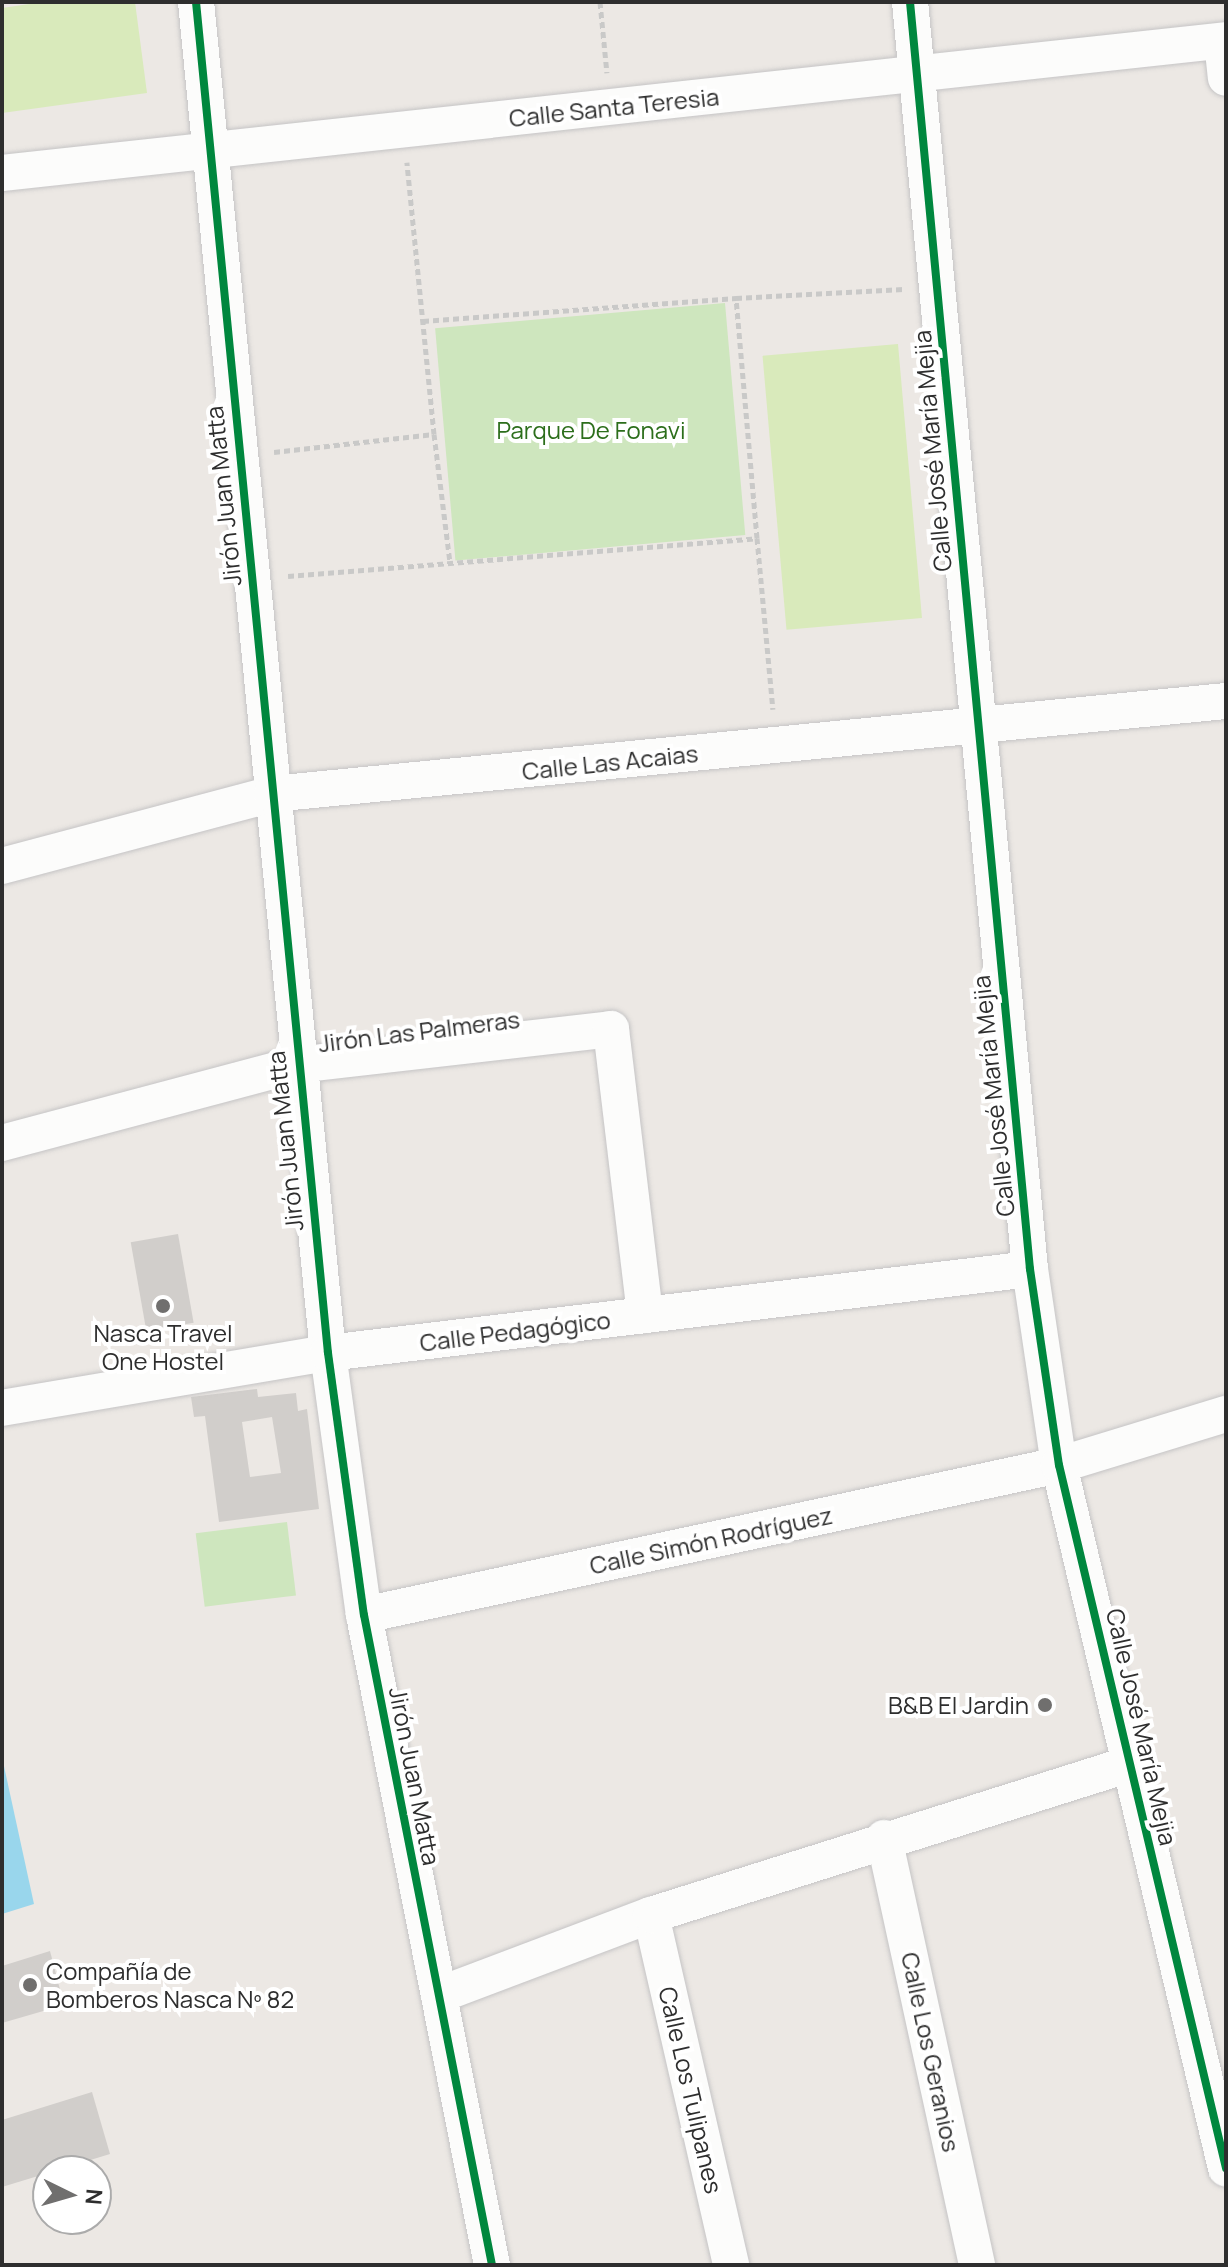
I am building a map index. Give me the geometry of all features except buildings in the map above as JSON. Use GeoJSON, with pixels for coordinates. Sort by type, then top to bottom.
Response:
{"type":"FeatureCollection","features":[{"type":"Feature","properties":{"kind":"street","name":"Jirón Juan Matta"},"geometry":{"type":"LineString","coordinates":[[196,2],[296,1065],[328,1353],[364,1615],[492,2265]]}},
{"type":"Feature","properties":{"kind":"street","name":"Calle José María Mejia"},"geometry":{"type":"LineString","coordinates":[[910,2],[1030,1269],[1059,1465],[1226,2168]]}},
{"type":"Feature","properties":{"kind":"street","name":"Calle Santa Teresia"},"geometry":{"type":"LineString","coordinates":[[2,173],[1224,41]]}},
{"type":"Feature","properties":{"kind":"street"},"geometry":{"type":"LineString","coordinates":[[1224,41],[1226,78]]}},
{"type":"Feature","properties":{"kind":"street","name":"Calle Las Acaias"},"geometry":{"type":"LineString","coordinates":[[2,866],[272,794],[1226,701]]}},
{"type":"Feature","properties":{"kind":"street","name":"Jirón Las Palmeras"},"geometry":{"type":"LineString","coordinates":[[2,1143],[296,1065],[611,1029],[645,1315]]}},
{"type":"Feature","properties":{"kind":"street","name":"Calle Pedagógico"},"geometry":{"type":"LineString","coordinates":[[2,1408],[328,1353],[1030,1269]]}},
{"type":"Feature","properties":{"kind":"street","name":"Calle Simón Rodríguez"},"geometry":{"type":"LineString","coordinates":[[364,1615],[1059,1465],[1226,1414]]}},
{"type":"Feature","properties":{"kind":"street"},"geometry":{"type":"LineString","coordinates":[[439,1995],[651,1915],[884,1838],[1130,1764]]}},
{"type":"Feature","properties":{"kind":"street","name":"Calle Los Geranios"},"geometry":{"type":"LineString","coordinates":[[884,1838],[977,2265]]}},
{"type":"Feature","properties":{"kind":"street","name":"Calle Los Tulipanes"},"geometry":{"type":"LineString","coordinates":[[651,1915],[731,2265]]}},
{"type":"Feature","properties":{"kind":"path"},"geometry":{"type":"LineString","coordinates":[[600,2],[610,108]]}},
{"type":"Feature","properties":{"kind":"path"},"geometry":{"type":"LineString","coordinates":[[404,129],[450,563]]}},
{"type":"Feature","properties":{"kind":"path"},"geometry":{"type":"LineString","coordinates":[[423,321],[937,287]]}},
{"type":"Feature","properties":{"kind":"path"},"geometry":{"type":"LineString","coordinates":[[736,298],[776,745]]}},
{"type":"Feature","properties":{"kind":"path"},"geometry":{"type":"LineString","coordinates":[[240,456],[434,434]]}},
{"type":"Feature","properties":{"kind":"path"},"geometry":{"type":"LineString","coordinates":[[252,579],[757,538]]}},
{"type":"Feature","properties":{"kind":"green space"},"geometry":{"type":"Polygon","coordinates":[[[43,2],[135,2],[147,93],[2,113],[2,8],[43,2]]]}},
{"type":"Feature","properties":{"kind":"green space","name":"Parque De Fonavi"},"geometry":{"type":"Polygon","coordinates":[[[725,303],[745,535],[455,560],[435,328],[725,303]]]}},
{"type":"Feature","properties":{"kind":"green space"},"geometry":{"type":"Polygon","coordinates":[[[898,344],[922,618],[786,630],[763,356],[898,344]]]}},
{"type":"Feature","properties":{"kind":"green space"},"geometry":{"type":"Polygon","coordinates":[[[287,1522],[296,1595],[205,1607],[196,1533],[287,1522]]]}},
{"type":"Feature","properties":{"kind":"water"},"geometry":{"type":"Polygon","coordinates":[[[2,1757],[34,1904],[2,1914],[2,1757]]]}},
{"type":"Feature","properties":{"kind":"cycle path"},"geometry":{"type":"LineString","coordinates":[[196,2],[328,1353],[364,1615],[492,2265]]}},
{"type":"Feature","properties":{"kind":"cycle path"},"geometry":{"type":"LineString","coordinates":[[910,2],[1030,1269],[1059,1465],[1226,2168]]}},
{"type":"Feature","properties":{"kind":"place","name":"Nasca Travel One Hostel"},"geometry":{"type":"Point","coordinates":[163,1306]}},
{"type":"Feature","properties":{"kind":"place","name":"B&B El Jardin"},"geometry":{"type":"Point","coordinates":[1045,1705]}},
{"type":"Feature","properties":{"kind":"place","name":"Compañía de Bomberos Nasca Nº 82"},"geometry":{"type":"Point","coordinates":[30,1985]}}]}
